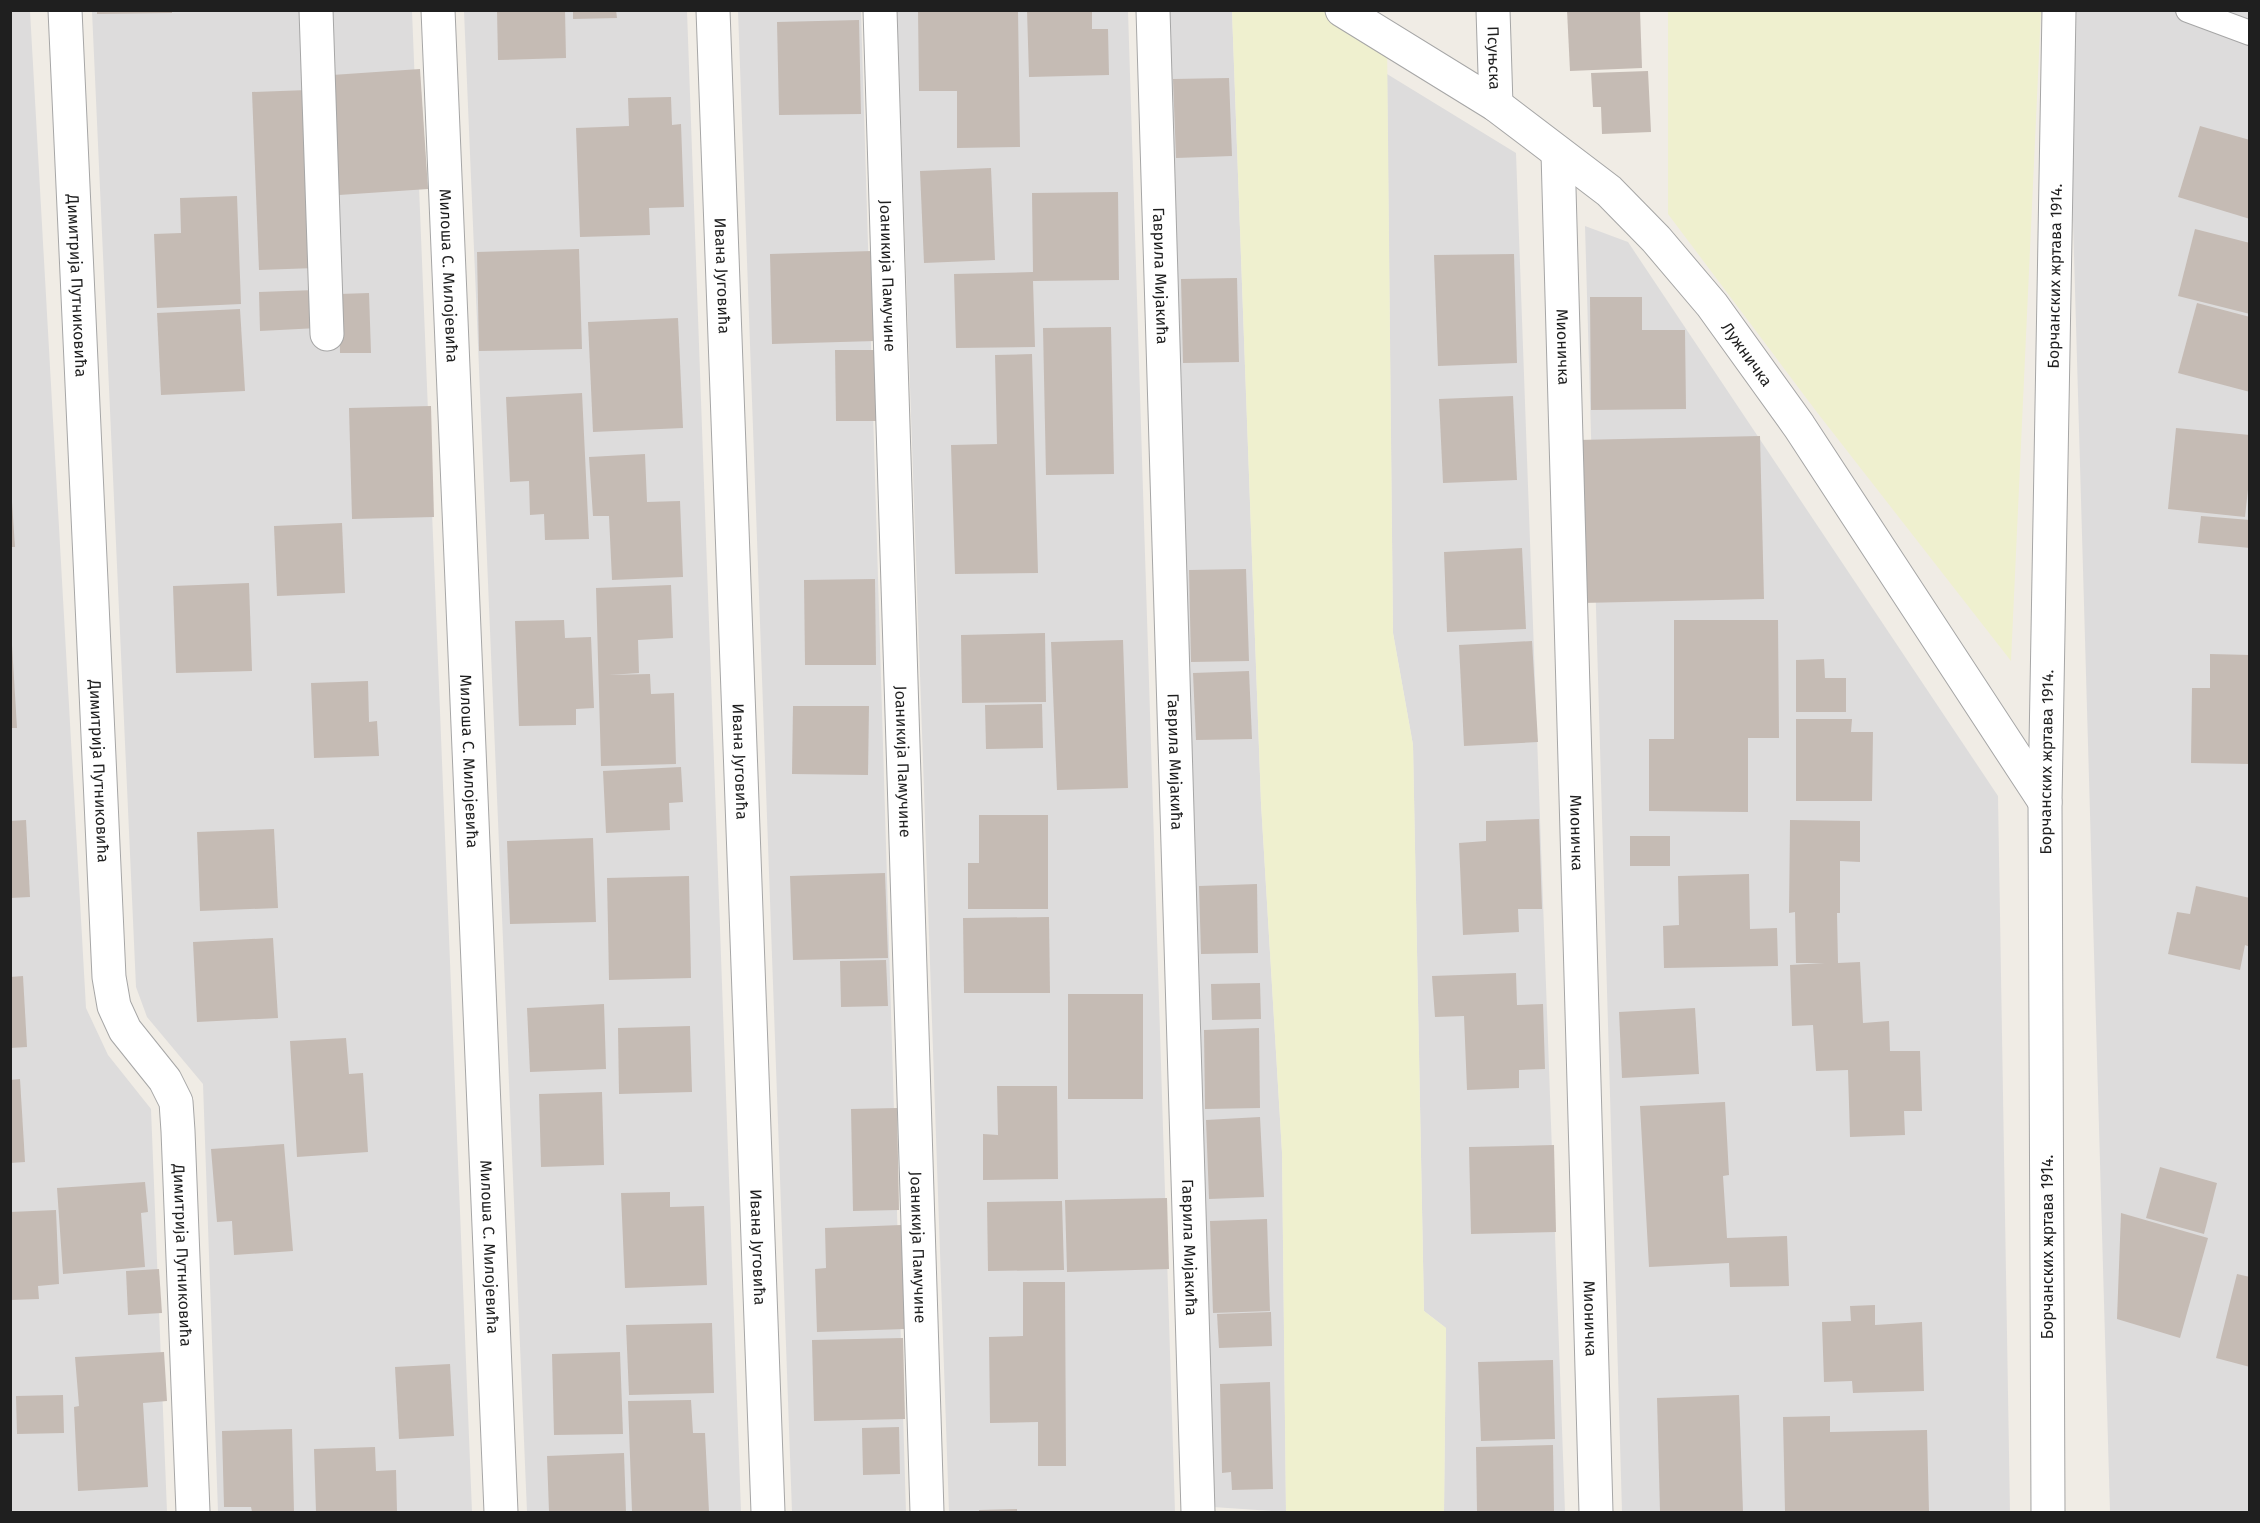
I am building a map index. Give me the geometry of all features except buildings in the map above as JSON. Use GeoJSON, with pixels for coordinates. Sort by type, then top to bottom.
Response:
{"type":"FeatureCollection","features":[{"type":"Feature","properties":{"kind":"street","name":"Димитрија Путниковића"},"geometry":{"type":"LineString","coordinates":[[65,10],[109,977],[114,1006],[125,1030],[165,1080],[176,1102],[193,1512]]}},
{"type":"Feature","properties":{"kind":"street"},"geometry":{"type":"LineString","coordinates":[[316,10],[327,334]]}},
{"type":"Feature","properties":{"kind":"street","name":"Милоша С. Милојевића"},"geometry":{"type":"LineString","coordinates":[[438,10],[501,1512]]}},
{"type":"Feature","properties":{"kind":"street","name":"Ивана Југовића"},"geometry":{"type":"LineString","coordinates":[[713,10],[768,1512]]}},
{"type":"Feature","properties":{"kind":"street","name":"Јоаникија Памучине"},"geometry":{"type":"LineString","coordinates":[[879,10],[927,1512]]}},
{"type":"Feature","properties":{"kind":"street","name":"Гаврила Мијакића"},"geometry":{"type":"LineString","coordinates":[[1153,10],[1198,1512]]}},
{"type":"Feature","properties":{"kind":"street","name":"Лужничка"},"geometry":{"type":"LineString","coordinates":[[1342,10],[1496,105],[1609,191],[1656,239],[1712,305],[1799,426],[2045,802]]}},
{"type":"Feature","properties":{"kind":"street","name":"Псуњска"},"geometry":{"type":"LineString","coordinates":[[1493,10],[1496,105]]}},
{"type":"Feature","properties":{"kind":"street","name":"Борчанских жртава 1914."},"geometry":{"type":"LineString","coordinates":[[2048,1512],[2045,802],[2059,10]]}},
{"type":"Feature","properties":{"kind":"street","name":"Мионичка"},"geometry":{"type":"LineString","coordinates":[[1558,153],[1596,1512]]}},
{"type":"Feature","properties":{"kind":"lane"},"geometry":{"type":"LineString","coordinates":[[2188,10],[2250,33]]}},
{"type":"Feature","properties":{"kind":"shaded area"},"geometry":{"type":"Polygon","coordinates":[[[10,11],[30,11],[86,1008],[108,1055],[151,1109],[167,1512],[11,1512],[10,11]]]}},
{"type":"Feature","properties":{"kind":"shaded area"},"geometry":{"type":"Polygon","coordinates":[[[92,11],[412,11],[472,1512],[218,1512],[203,1084],[147,1017],[136,987],[92,11]]]}},
{"type":"Feature","properties":{"kind":"shaded area"},"geometry":{"type":"Polygon","coordinates":[[[464,11],[687,11],[741,1512],[527,1512],[464,11]]]}},
{"type":"Feature","properties":{"kind":"shaded area"},"geometry":{"type":"Polygon","coordinates":[[[738,11],[861,11],[906,1512],[792,1512],[738,11]]]}},
{"type":"Feature","properties":{"kind":"shaded area"},"geometry":{"type":"Polygon","coordinates":[[[897,11],[1128,11],[1175,1512],[949,1512],[897,11]]]}},
{"type":"Feature","properties":{"kind":"shaded area"},"geometry":{"type":"Polygon","coordinates":[[[1167,11],[1232,11],[1261,803],[1282,1152],[1286,1512],[1213,1507],[1167,11]]]}},
{"type":"Feature","properties":{"kind":"shaded area"},"geometry":{"type":"Polygon","coordinates":[[[2067,11],[2249,11],[2249,1512],[2110,1512],[2067,11]]]}},
{"type":"Feature","properties":{"kind":"shaded area"},"geometry":{"type":"Polygon","coordinates":[[[1387,74],[1516,153],[1565,1512],[1444,1512],[1446,1328],[1424,1311],[1413,745],[1393,633],[1387,74]]]}},
{"type":"Feature","properties":{"kind":"shaded area"},"geometry":{"type":"Polygon","coordinates":[[[1585,226],[1628,242],[1998,796],[2010,1512],[1622,1512],[1585,226]]]}},
{"type":"Feature","properties":{"kind":"green space"},"geometry":{"type":"Polygon","coordinates":[[[1232,11],[1342,11],[1387,38],[1393,633],[1413,745],[1424,1311],[1446,1328],[1444,1512],[1286,1512],[1282,1152],[1261,803],[1232,11]]]}},
{"type":"Feature","properties":{"kind":"green space"},"geometry":{"type":"Polygon","coordinates":[[[1668,11],[2041,11],[2011,661],[1816,411],[1668,214],[1668,11]]]}}]}
